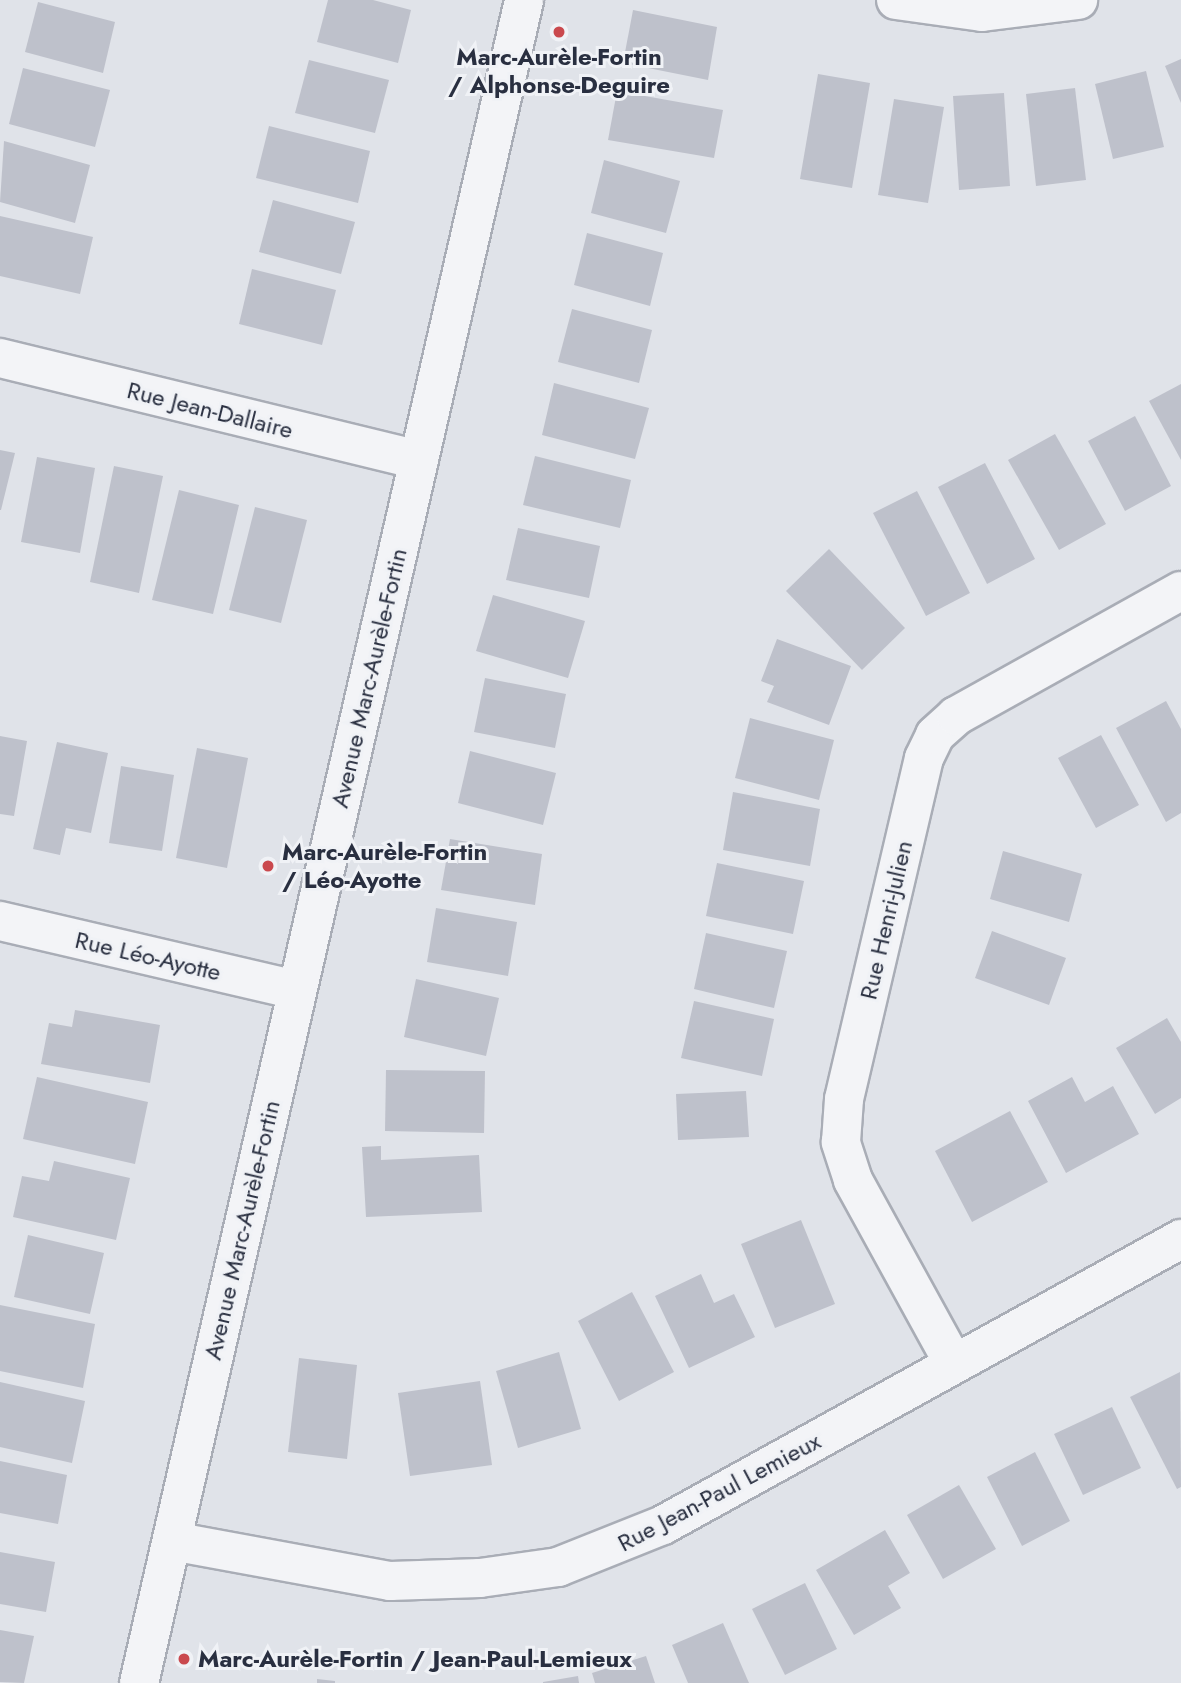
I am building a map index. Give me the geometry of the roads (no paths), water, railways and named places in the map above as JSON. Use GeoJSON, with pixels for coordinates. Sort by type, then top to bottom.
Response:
{"type":"FeatureCollection","features":[{"type":"Feature","properties":{"kind":"street","name":"Avenue Marc-Aurèle-Fortin"},"geometry":{"type":"LineString","coordinates":[[139,1683],[524,0]]}},
{"type":"Feature","properties":{"kind":"street"},"geometry":{"type":"LineString","coordinates":[[896,0],[982,12],[1077,0]]}},
{"type":"Feature","properties":{"kind":"street","name":"Rue Jean-Dallaire"},"geometry":{"type":"LineString","coordinates":[[0,358],[419,460]]}},
{"type":"Feature","properties":{"kind":"street","name":"Rue Henri-Julien"},"geometry":{"type":"LineString","coordinates":[[954,1364],[853,1180],[841,1142],[844,1099],[924,758],[935,735],[956,716],[1181,591]]}},
{"type":"Feature","properties":{"kind":"street","name":"Rue Léo-Ayotte"},"geometry":{"type":"LineString","coordinates":[[0,921],[296,990]]}},
{"type":"Feature","properties":{"kind":"street","name":"Rue Jean-Paul Lemieux"},"geometry":{"type":"LineString","coordinates":[[172,1541],[390,1581],[480,1578],[558,1567],[639,1538],[1181,1239]]}},
{"type":"Feature","properties":{"kind":"place","name":"Marc-Aurèle-Fortin / Alphonse-Deguire"},"geometry":{"type":"Point","coordinates":[559,32]}},
{"type":"Feature","properties":{"kind":"place","name":"Marc-Aurèle-Fortin / Léo-Ayotte"},"geometry":{"type":"Point","coordinates":[268,866]}},
{"type":"Feature","properties":{"kind":"place","name":"Marc-Aurèle-Fortin / Jean-Paul-Lemieux"},"geometry":{"type":"Point","coordinates":[184,1659]}}]}
